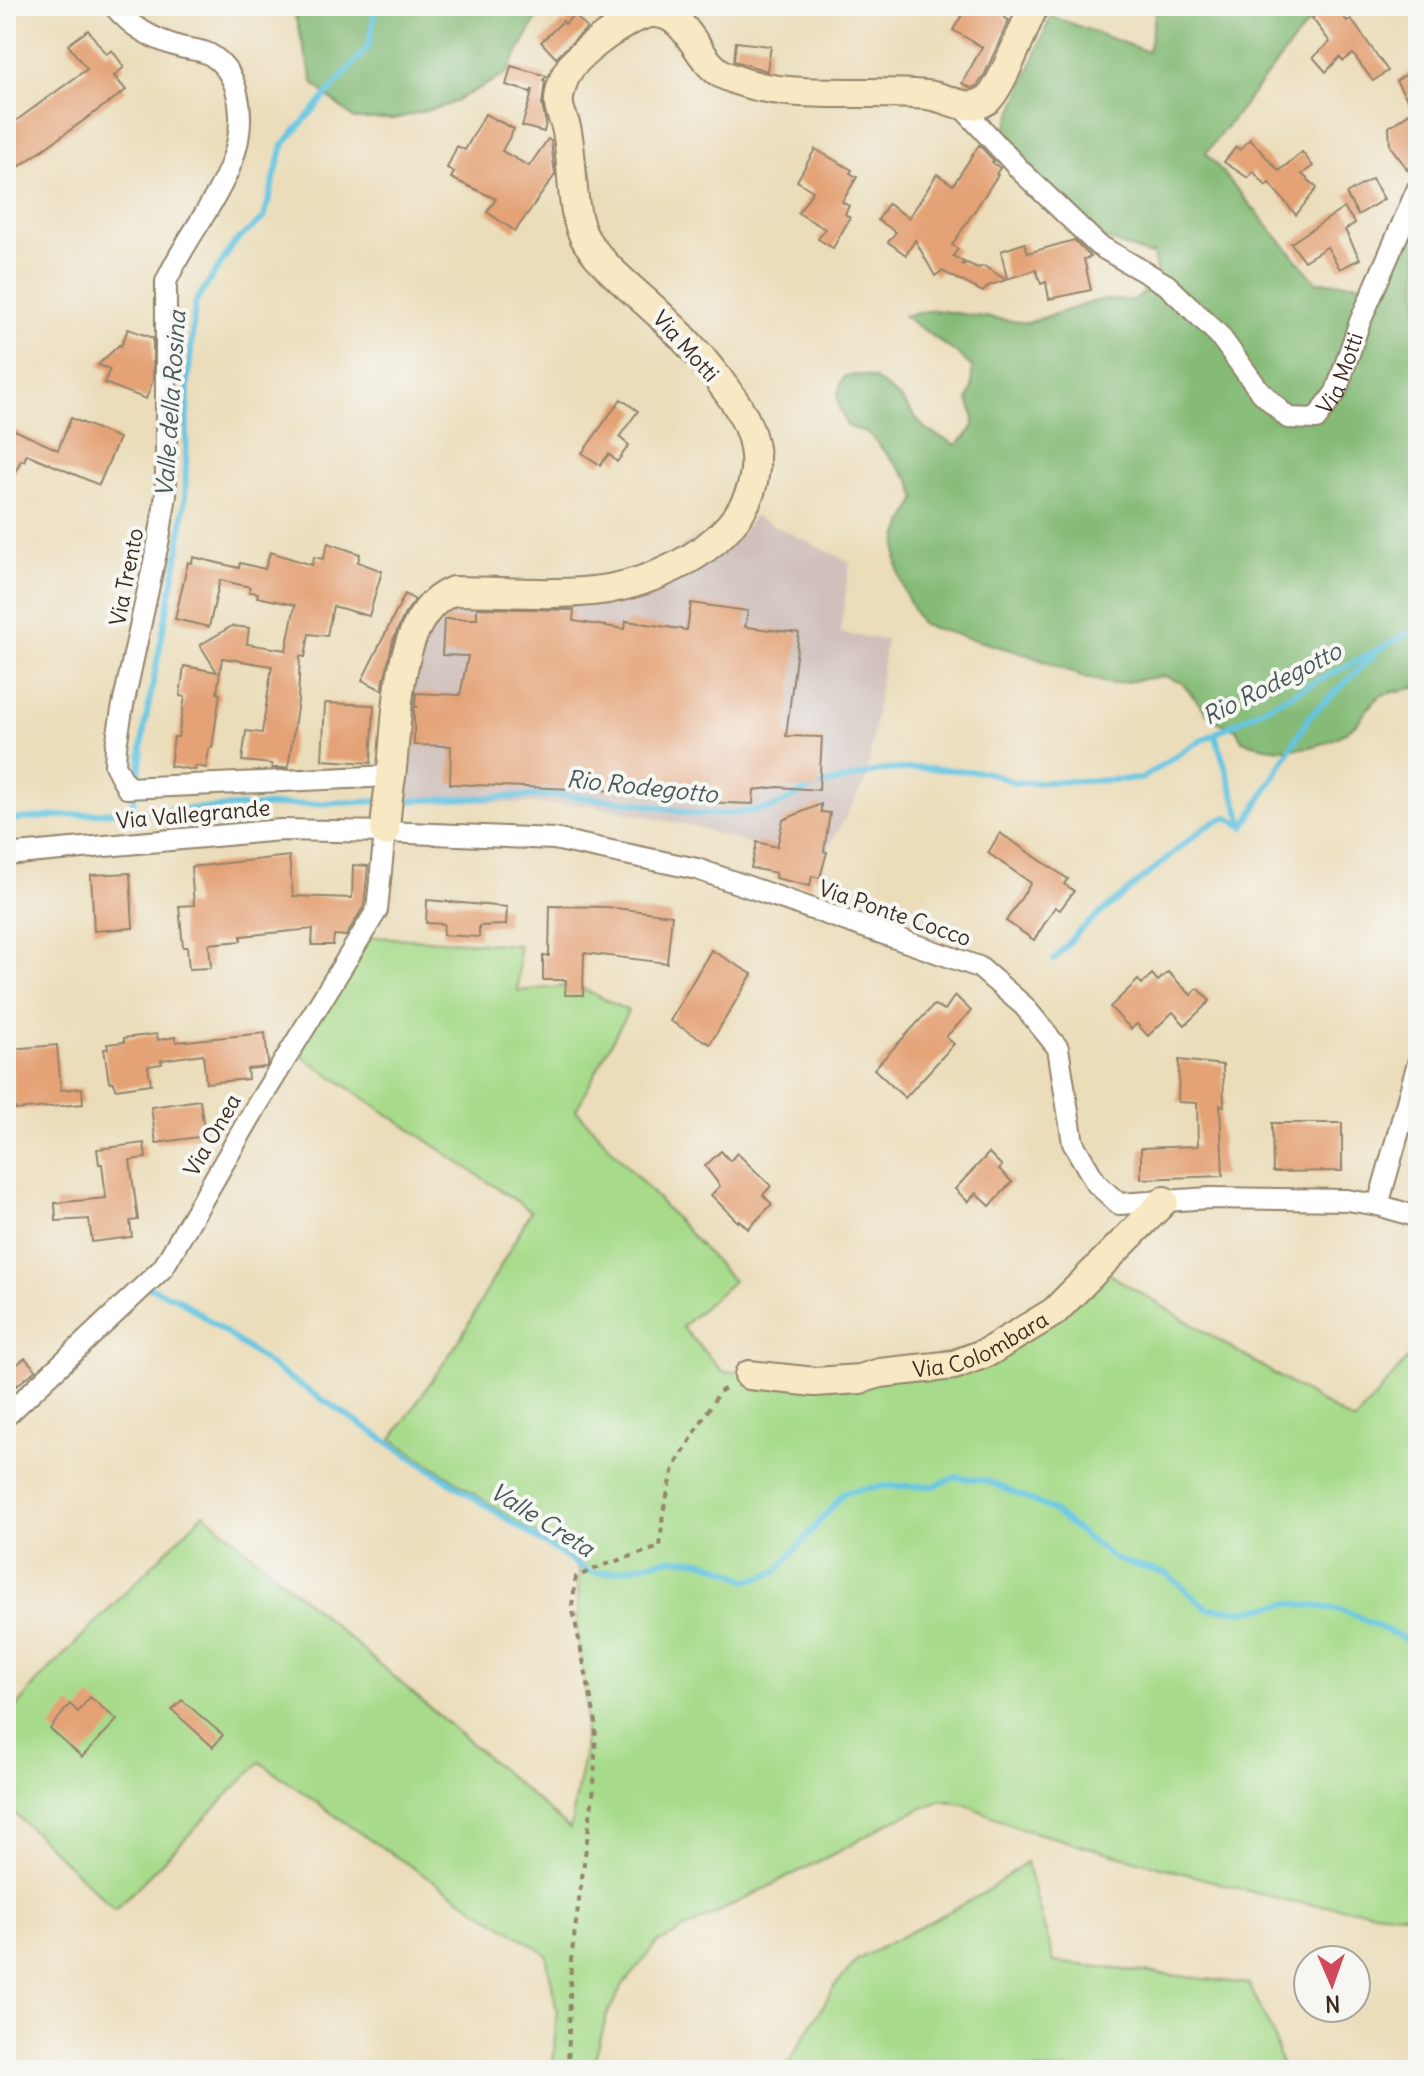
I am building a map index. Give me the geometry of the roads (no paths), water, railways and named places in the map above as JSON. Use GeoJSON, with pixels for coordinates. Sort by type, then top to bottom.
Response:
{"type":"FeatureCollection","features":[{"type":"Feature","properties":{"kind":"street","name":"Via Trento"},"geometry":{"type":"LineString","coordinates":[[114,6],[142,33],[208,54],[223,65],[234,78],[242,123],[222,186],[175,260],[166,282],[166,495],[122,710],[115,765],[136,788],[390,781]]}},
{"type":"Feature","properties":{"kind":"street"},"geometry":{"type":"LineString","coordinates":[[961,106],[974,106],[993,95],[1034,6]]}},
{"type":"Feature","properties":{"kind":"street","name":"Via Motti"},"geometry":{"type":"LineString","coordinates":[[385,824],[400,676],[414,636],[430,606],[440,596],[453,591],[541,593],[626,585],[673,567],[722,537],[746,505],[753,484],[756,457],[749,428],[735,402],[698,354],[664,318],[607,268],[580,230],[567,130],[558,103],[568,69],[636,15],[654,13],[669,16],[722,75],[791,91],[927,95],[961,106],[1022,172],[1098,245],[1167,285],[1188,305],[1219,335],[1259,390],[1288,418],[1316,419],[1336,392],[1359,324],[1417,190]]}},
{"type":"Feature","properties":{"kind":"street","name":"Via Vallegrande"},"geometry":{"type":"LineString","coordinates":[[6,855],[281,830],[385,824]]}},
{"type":"Feature","properties":{"kind":"street","name":"Via Ponte Cocco"},"geometry":{"type":"LineString","coordinates":[[385,824],[554,839],[697,869],[979,967],[1024,1006],[1058,1048],[1073,1143],[1096,1183],[1119,1204],[1210,1198],[1347,1200],[1418,1217]]}},
{"type":"Feature","properties":{"kind":"street","name":"Via Onea"},"geometry":{"type":"LineString","coordinates":[[6,1416],[163,1268],[256,1107],[377,910],[385,824]]}},
{"type":"Feature","properties":{"kind":"street"},"geometry":{"type":"LineString","coordinates":[[1378,1205],[1418,1063]]}},
{"type":"Feature","properties":{"kind":"street","name":"Via Colombara"},"geometry":{"type":"LineString","coordinates":[[749,1375],[815,1382],[860,1379],[880,1373],[954,1365],[988,1352],[1054,1312],[1164,1201]]}},
{"type":"Feature","properties":{"kind":"waterway","name":"Valle della Rosina"},"geometry":{"type":"LineString","coordinates":[[130,812],[138,784],[144,729],[179,549],[185,498],[188,381],[195,303],[235,242],[264,218],[283,145],[369,46],[376,6]]}},
{"type":"Feature","properties":{"kind":"waterway","name":"Rio Rodegotto"},"geometry":{"type":"LineString","coordinates":[[397,801],[560,795],[639,803],[693,814],[727,814],[772,808],[811,788],[883,770],[922,768],[986,772],[1015,783],[1141,779],[1191,746],[1418,629]]}},
{"type":"Feature","properties":{"kind":"waterway"},"geometry":{"type":"LineString","coordinates":[[1244,827],[1309,717],[1373,656]]}},
{"type":"Feature","properties":{"kind":"waterway"},"geometry":{"type":"LineString","coordinates":[[1215,734],[1244,827]]}},
{"type":"Feature","properties":{"kind":"waterway","name":"Rio Rodegotto"},"geometry":{"type":"LineString","coordinates":[[6,820],[113,812],[382,801]]}},
{"type":"Feature","properties":{"kind":"waterway"},"geometry":{"type":"LineString","coordinates":[[1054,960],[1078,932],[1205,827],[1227,817],[1244,827]]}},
{"type":"Feature","properties":{"kind":"waterway","name":"Valle Creta"},"geometry":{"type":"LineString","coordinates":[[149,1287],[179,1299],[283,1374],[589,1572],[611,1572],[659,1561],[686,1559],[710,1563],[747,1581],[776,1572],[845,1492],[882,1486],[934,1486],[956,1477],[987,1481],[1049,1508],[1114,1559],[1167,1574],[1207,1608],[1246,1611],[1291,1603],[1343,1610],[1418,1645]]}}]}
